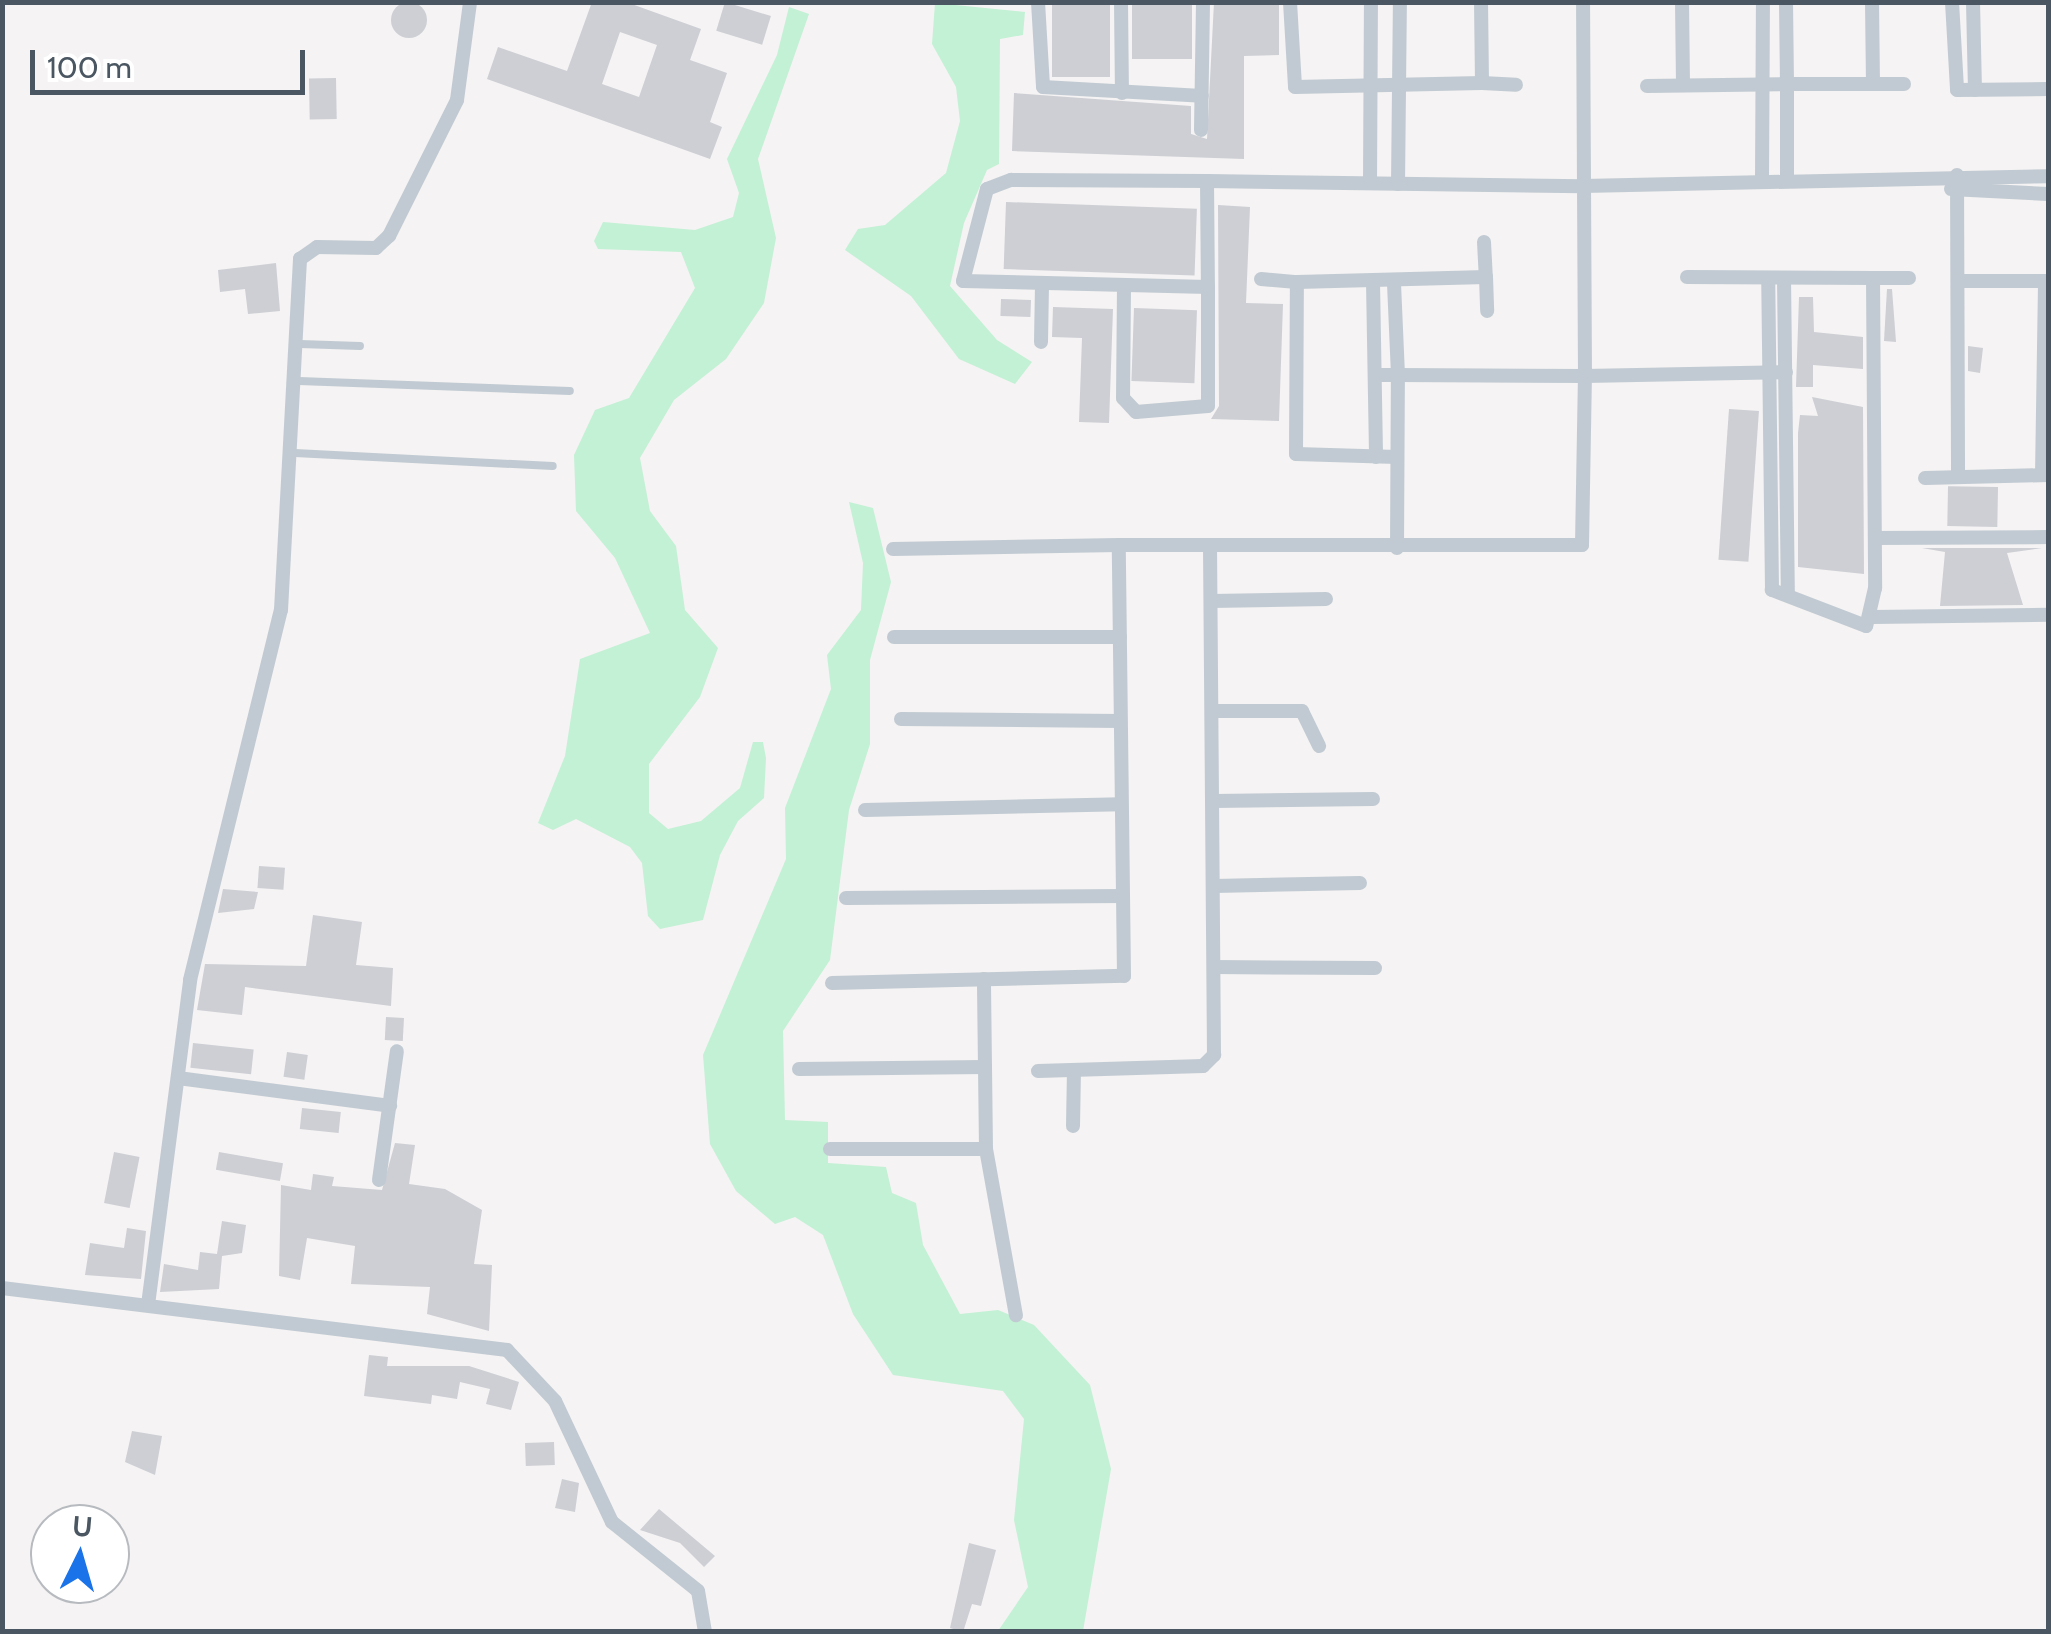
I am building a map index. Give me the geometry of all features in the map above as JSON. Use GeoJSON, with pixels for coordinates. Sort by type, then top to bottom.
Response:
{"type":"FeatureCollection","features":[{"type":"Feature","properties":{"kind":"street"},"geometry":{"type":"LineString","coordinates":[[148,1305],[202,927],[272,658],[296,453],[302,254],[370,250],[390,236],[457,100],[470,2]]}},
{"type":"Feature","properties":{"kind":"street"},"geometry":{"type":"LineString","coordinates":[[1038,2],[1040,85],[1202,96]]}},
{"type":"Feature","properties":{"kind":"street"},"geometry":{"type":"LineString","coordinates":[[1121,2],[1122,93]]}},
{"type":"Feature","properties":{"kind":"street"},"geometry":{"type":"LineString","coordinates":[[1202,130],[1203,2]]}},
{"type":"Feature","properties":{"kind":"street"},"geometry":{"type":"LineString","coordinates":[[1290,2],[1295,87],[1516,84]]}},
{"type":"Feature","properties":{"kind":"street"},"geometry":{"type":"LineString","coordinates":[[1370,2],[1370,183]]}},
{"type":"Feature","properties":{"kind":"street"},"geometry":{"type":"LineString","coordinates":[[1398,184],[1400,2]]}},
{"type":"Feature","properties":{"kind":"street"},"geometry":{"type":"LineString","coordinates":[[1481,2],[1482,83]]}},
{"type":"Feature","properties":{"kind":"street"},"geometry":{"type":"LineString","coordinates":[[893,550],[1119,545],[1582,545],[1584,2]]}},
{"type":"Feature","properties":{"kind":"street"},"geometry":{"type":"LineString","coordinates":[[1682,2],[1683,84]]}},
{"type":"Feature","properties":{"kind":"street"},"geometry":{"type":"LineString","coordinates":[[1762,182],[1763,2]]}},
{"type":"Feature","properties":{"kind":"street"},"geometry":{"type":"LineString","coordinates":[[1786,2],[1786,181]]}},
{"type":"Feature","properties":{"kind":"street"},"geometry":{"type":"LineString","coordinates":[[1872,2],[1873,83]]}},
{"type":"Feature","properties":{"kind":"street"},"geometry":{"type":"LineString","coordinates":[[1952,2],[1954,87],[2048,89]]}},
{"type":"Feature","properties":{"kind":"street"},"geometry":{"type":"LineString","coordinates":[[1972,2],[1975,90]]}},
{"type":"Feature","properties":{"kind":"street"},"geometry":{"type":"LineString","coordinates":[[1647,86],[1904,84]]}},
{"type":"Feature","properties":{"kind":"street"},"geometry":{"type":"LineString","coordinates":[[1958,175],[1958,476]]}},
{"type":"Feature","properties":{"kind":"street"},"geometry":{"type":"LineString","coordinates":[[1208,287],[1042,286],[963,280],[990,184],[1207,181],[1583,186],[1942,182],[1958,175],[2048,176]]}},
{"type":"Feature","properties":{"kind":"street"},"geometry":{"type":"LineString","coordinates":[[1124,286],[1123,398],[1136,412],[1208,406],[1207,181]]}},
{"type":"Feature","properties":{"kind":"street"},"geometry":{"type":"LineString","coordinates":[[1942,182],[1958,194],[2048,194]]}},
{"type":"Feature","properties":{"kind":"street"},"geometry":{"type":"LineString","coordinates":[[1484,242],[1487,311]]}},
{"type":"Feature","properties":{"kind":"street"},"geometry":{"type":"LineString","coordinates":[[1261,280],[1394,282],[1486,276]]}},
{"type":"Feature","properties":{"kind":"street"},"geometry":{"type":"LineString","coordinates":[[1688,277],[1909,278]]}},
{"type":"Feature","properties":{"kind":"street"},"geometry":{"type":"LineString","coordinates":[[1873,278],[1873,617]]}},
{"type":"Feature","properties":{"kind":"street"},"geometry":{"type":"LineString","coordinates":[[1776,279],[1786,372],[1788,594]]}},
{"type":"Feature","properties":{"kind":"street"},"geometry":{"type":"LineString","coordinates":[[1776,279],[1770,373],[1772,590],[1862,625],[1873,617],[2048,615]]}},
{"type":"Feature","properties":{"kind":"street"},"geometry":{"type":"LineString","coordinates":[[1924,478],[2045,476],[2047,281],[1958,282]]}},
{"type":"Feature","properties":{"kind":"street"},"geometry":{"type":"LineString","coordinates":[[1296,282],[1296,454],[1397,457]]}},
{"type":"Feature","properties":{"kind":"street"},"geometry":{"type":"LineString","coordinates":[[1373,282],[1376,457]]}},
{"type":"Feature","properties":{"kind":"street"},"geometry":{"type":"LineString","coordinates":[[1394,282],[1397,548]]}},
{"type":"Feature","properties":{"kind":"street"},"geometry":{"type":"LineString","coordinates":[[1041,342],[1042,286]]}},
{"type":"Feature","properties":{"kind":"street"},"geometry":{"type":"LineString","coordinates":[[1376,375],[1786,372]]}},
{"type":"Feature","properties":{"kind":"street"},"geometry":{"type":"LineString","coordinates":[[1875,538],[2048,537]]}},
{"type":"Feature","properties":{"kind":"street"},"geometry":{"type":"LineString","coordinates":[[832,982],[1124,976],[1119,545]]}},
{"type":"Feature","properties":{"kind":"street"},"geometry":{"type":"LineString","coordinates":[[1038,1071],[1210,1062],[1215,968],[1210,546]]}},
{"type":"Feature","properties":{"kind":"street"},"geometry":{"type":"LineString","coordinates":[[1211,601],[1326,599]]}},
{"type":"Feature","properties":{"kind":"street"},"geometry":{"type":"LineString","coordinates":[[894,637],[1120,637]]}},
{"type":"Feature","properties":{"kind":"street"},"geometry":{"type":"LineString","coordinates":[[1213,711],[1302,711],[1319,746]]}},
{"type":"Feature","properties":{"kind":"street"},"geometry":{"type":"LineString","coordinates":[[901,720],[1120,721]]}},
{"type":"Feature","properties":{"kind":"street"},"geometry":{"type":"LineString","coordinates":[[1214,800],[1372,799]]}},
{"type":"Feature","properties":{"kind":"street"},"geometry":{"type":"LineString","coordinates":[[865,810],[1121,804]]}},
{"type":"Feature","properties":{"kind":"street"},"geometry":{"type":"LineString","coordinates":[[1214,886],[1360,883]]}},
{"type":"Feature","properties":{"kind":"street"},"geometry":{"type":"LineString","coordinates":[[846,898],[1122,896]]}},
{"type":"Feature","properties":{"kind":"street"},"geometry":{"type":"LineString","coordinates":[[1215,968],[1375,968]]}},
{"type":"Feature","properties":{"kind":"street"},"geometry":{"type":"LineString","coordinates":[[984,979],[986,1149],[1016,1315]]}},
{"type":"Feature","properties":{"kind":"street"},"geometry":{"type":"LineString","coordinates":[[379,1180],[397,1051]]}},
{"type":"Feature","properties":{"kind":"street"},"geometry":{"type":"LineString","coordinates":[[799,1069],[985,1067]]}},
{"type":"Feature","properties":{"kind":"street"},"geometry":{"type":"LineString","coordinates":[[1074,1070],[1074,1126]]}},
{"type":"Feature","properties":{"kind":"street"},"geometry":{"type":"LineString","coordinates":[[178,1078],[390,1106]]}},
{"type":"Feature","properties":{"kind":"street"},"geometry":{"type":"LineString","coordinates":[[830,1149],[986,1149]]}},
{"type":"Feature","properties":{"kind":"street"},"geometry":{"type":"LineString","coordinates":[[2,1288],[507,1350],[555,1401],[612,1522],[698,1592],[705,1632]]}},
{"type":"Feature","properties":{"kind":"lane"},"geometry":{"type":"LineString","coordinates":[[300,344],[360,346]]}},
{"type":"Feature","properties":{"kind":"lane"},"geometry":{"type":"LineString","coordinates":[[298,381],[570,391]]}},
{"type":"Feature","properties":{"kind":"lane"},"geometry":{"type":"LineString","coordinates":[[296,453],[553,466]]}},
{"type":"Feature","properties":{"kind":"green space"},"geometry":{"type":"Polygon","coordinates":[[[935,3],[1025,12],[1023,35],[1000,39],[999,164],[987,170],[964,223],[950,286],[997,340],[1032,362],[1015,384],[959,359],[911,296],[845,250],[858,229],[885,225],[946,173],[960,121],[956,87],[932,44],[935,3]]]}},
{"type":"Feature","properties":{"kind":"green space"},"geometry":{"type":"Polygon","coordinates":[[[789,7],[809,14],[758,159],[776,238],[764,303],[726,359],[674,400],[640,458],[650,511],[676,546],[685,610],[718,648],[700,697],[649,764],[649,813],[668,829],[701,821],[740,788],[753,742],[763,742],[766,758],[764,798],[738,821],[720,855],[703,920],[660,929],[648,916],[642,863],[630,847],[576,819],[553,830],[538,823],[565,756],[580,659],[650,633],[615,558],[576,511],[574,455],[595,410],[629,398],[695,288],[681,252],[598,249],[594,241],[603,222],[695,230],[733,217],[739,193],[727,159],[777,55],[789,7]]]}},
{"type":"Feature","properties":{"kind":"green space"},"geometry":{"type":"Polygon","coordinates":[[[849,502],[873,508],[891,582],[870,660],[870,744],[849,810],[830,960],[783,1031],[785,1120],[828,1122],[828,1163],[886,1167],[892,1193],[916,1203],[923,1245],[960,1314],[998,1310],[1034,1325],[1090,1385],[1111,1469],[1083,1631],[998,1631],[1028,1587],[1014,1520],[1024,1419],[1003,1391],[893,1375],[853,1314],[823,1235],[795,1217],[775,1224],[736,1191],[710,1144],[703,1055],[786,859],[785,808],[831,689],[827,655],[861,610],[863,563],[849,502]]]}},
{"type":"Feature","properties":{"kind":"building"},"geometry":{"type":"Polygon","coordinates":[[[409,2],[422,7],[427,20],[422,33],[409,38],[396,33],[391,20],[396,7],[409,2]]]}},
{"type":"Feature","properties":{"kind":"building"},"geometry":{"type":"Polygon","coordinates":[[[592,2],[626,2],[701,29],[690,60],[727,73],[710,122],[722,127],[710,159],[487,79],[498,47],[567,71],[592,2]],[[620,32],[602,84],[639,97],[657,45],[620,32]]]}},
{"type":"Feature","properties":{"kind":"building"},"geometry":{"type":"Polygon","coordinates":[[[725,2],[771,16],[762,45],[716,31],[725,2]]]}},
{"type":"Feature","properties":{"kind":"building"},"geometry":{"type":"Polygon","coordinates":[[[1052,2],[1110,2],[1110,77],[1052,77],[1052,2]]]}},
{"type":"Feature","properties":{"kind":"building"},"geometry":{"type":"Polygon","coordinates":[[[1132,2],[1192,2],[1192,59],[1132,59],[1132,2]]]}},
{"type":"Feature","properties":{"kind":"building"},"geometry":{"type":"Polygon","coordinates":[[[1214,2],[1279,2],[1279,55],[1244,56],[1244,159],[1012,151],[1014,93],[1191,106],[1191,134],[1207,139],[1214,2]]]}},
{"type":"Feature","properties":{"kind":"building"},"geometry":{"type":"Polygon","coordinates":[[[309,78],[336,78],[337,119],[310,119],[309,78]]]}},
{"type":"Feature","properties":{"kind":"building"},"geometry":{"type":"Polygon","coordinates":[[[1006,202],[1197,209],[1195,276],[1004,269],[1006,202]]]}},
{"type":"Feature","properties":{"kind":"building"},"geometry":{"type":"Polygon","coordinates":[[[1218,205],[1250,207],[1246,303],[1283,304],[1279,421],[1211,419],[1219,406],[1218,205]]]}},
{"type":"Feature","properties":{"kind":"building"},"geometry":{"type":"Polygon","coordinates":[[[276,263],[280,311],[248,314],[245,289],[220,292],[218,270],[276,263]]]}},
{"type":"Feature","properties":{"kind":"building"},"geometry":{"type":"Polygon","coordinates":[[[1887,289],[1892,289],[1896,342],[1884,341],[1887,289]]]}},
{"type":"Feature","properties":{"kind":"building"},"geometry":{"type":"Polygon","coordinates":[[[1799,297],[1813,297],[1814,332],[1863,337],[1863,369],[1813,365],[1813,387],[1796,387],[1799,297]]]}},
{"type":"Feature","properties":{"kind":"building"},"geometry":{"type":"Polygon","coordinates":[[[1001,299],[1031,300],[1030,317],[1000,316],[1001,299]]]}},
{"type":"Feature","properties":{"kind":"building"},"geometry":{"type":"Polygon","coordinates":[[[1053,307],[1113,309],[1109,423],[1079,422],[1082,338],[1052,337],[1053,307]]]}},
{"type":"Feature","properties":{"kind":"building"},"geometry":{"type":"Polygon","coordinates":[[[1134,308],[1197,310],[1194,383],[1131,381],[1134,308]]]}},
{"type":"Feature","properties":{"kind":"building"},"geometry":{"type":"Polygon","coordinates":[[[1968,346],[1983,348],[1980,373],[1968,371],[1968,346]]]}},
{"type":"Feature","properties":{"kind":"building"},"geometry":{"type":"Polygon","coordinates":[[[1812,397],[1863,407],[1864,574],[1798,567],[1798,433],[1800,415],[1818,416],[1812,397]]]}},
{"type":"Feature","properties":{"kind":"building"},"geometry":{"type":"Polygon","coordinates":[[[1729,409],[1759,411],[1748,562],[1718,560],[1729,409]]]}},
{"type":"Feature","properties":{"kind":"building"},"geometry":{"type":"Polygon","coordinates":[[[1948,486],[1998,487],[1997,527],[1947,526],[1948,486]]]}},
{"type":"Feature","properties":{"kind":"building"},"geometry":{"type":"Polygon","coordinates":[[[1922,548],[2042,548],[2007,553],[2023,605],[1940,606],[1945,552],[1922,548]]]}},
{"type":"Feature","properties":{"kind":"building"},"geometry":{"type":"Polygon","coordinates":[[[259,866],[285,868],[283,890],[257,888],[259,866]]]}},
{"type":"Feature","properties":{"kind":"building"},"geometry":{"type":"Polygon","coordinates":[[[223,889],[258,892],[254,909],[218,913],[223,889]]]}},
{"type":"Feature","properties":{"kind":"building"},"geometry":{"type":"Polygon","coordinates":[[[313,915],[362,922],[356,965],[393,968],[391,1006],[245,987],[242,1015],[197,1010],[205,964],[306,966],[313,915]]]}},
{"type":"Feature","properties":{"kind":"building"},"geometry":{"type":"Polygon","coordinates":[[[386,1017],[404,1018],[403,1041],[385,1040],[386,1017]]]}},
{"type":"Feature","properties":{"kind":"building"},"geometry":{"type":"Polygon","coordinates":[[[193,1043],[254,1049],[251,1074],[190,1068],[193,1043]]]}},
{"type":"Feature","properties":{"kind":"building"},"geometry":{"type":"Polygon","coordinates":[[[287,1052],[308,1055],[304,1080],[284,1077],[287,1052]]]}},
{"type":"Feature","properties":{"kind":"building"},"geometry":{"type":"Polygon","coordinates":[[[302,1108],[341,1112],[339,1133],[300,1129],[302,1108]]]}},
{"type":"Feature","properties":{"kind":"building"},"geometry":{"type":"Polygon","coordinates":[[[395,1143],[415,1145],[409,1184],[445,1189],[482,1210],[474,1264],[492,1265],[489,1331],[427,1314],[430,1287],[351,1284],[355,1246],[307,1238],[300,1280],[279,1276],[281,1185],[311,1190],[313,1174],[334,1177],[332,1186],[382,1190],[395,1143]]]}},
{"type":"Feature","properties":{"kind":"building"},"geometry":{"type":"Polygon","coordinates":[[[114,1152],[140,1157],[130,1208],[104,1203],[114,1152]]]}},
{"type":"Feature","properties":{"kind":"building"},"geometry":{"type":"Polygon","coordinates":[[[219,1152],[283,1163],[280,1181],[216,1170],[219,1152]]]}},
{"type":"Feature","properties":{"kind":"building"},"geometry":{"type":"Polygon","coordinates":[[[222,1221],[246,1225],[242,1253],[222,1256],[219,1289],[160,1292],[164,1264],[198,1270],[200,1252],[217,1254],[222,1221]]]}},
{"type":"Feature","properties":{"kind":"building"},"geometry":{"type":"Polygon","coordinates":[[[127,1228],[146,1231],[141,1279],[85,1275],[90,1243],[124,1248],[127,1228]]]}},
{"type":"Feature","properties":{"kind":"building"},"geometry":{"type":"Polygon","coordinates":[[[369,1355],[388,1357],[387,1366],[469,1366],[519,1382],[511,1410],[486,1404],[490,1389],[460,1382],[457,1399],[432,1395],[431,1404],[364,1396],[369,1355]]]}},
{"type":"Feature","properties":{"kind":"building"},"geometry":{"type":"Polygon","coordinates":[[[132,1431],[162,1436],[155,1475],[125,1462],[132,1431]]]}},
{"type":"Feature","properties":{"kind":"building"},"geometry":{"type":"Polygon","coordinates":[[[554,1442],[555,1465],[526,1466],[525,1443],[554,1442]]]}},
{"type":"Feature","properties":{"kind":"building"},"geometry":{"type":"Polygon","coordinates":[[[562,1479],[579,1483],[575,1512],[555,1508],[562,1479]]]}},
{"type":"Feature","properties":{"kind":"building"},"geometry":{"type":"Polygon","coordinates":[[[659,1509],[715,1556],[704,1567],[680,1543],[640,1530],[659,1509]]]}},
{"type":"Feature","properties":{"kind":"building"},"geometry":{"type":"Polygon","coordinates":[[[969,1543],[996,1550],[981,1606],[972,1604],[963,1632],[950,1628],[969,1543]]]}}]}
